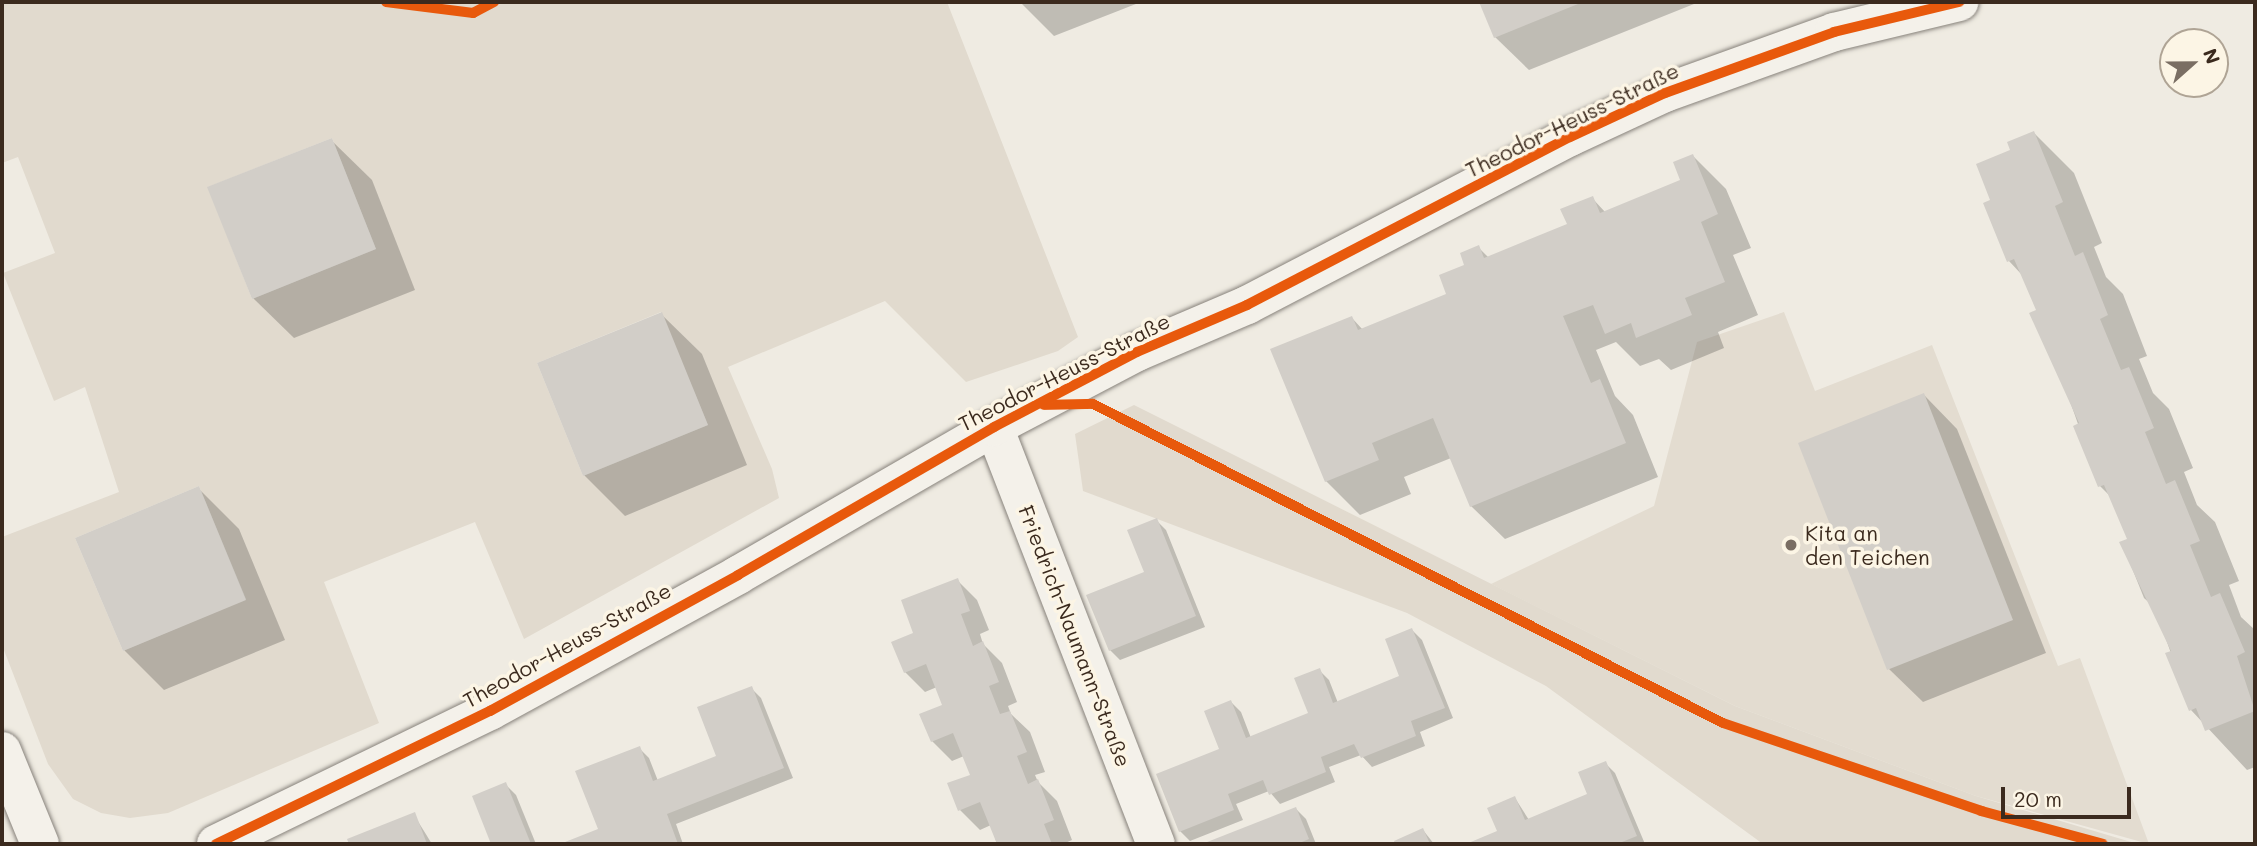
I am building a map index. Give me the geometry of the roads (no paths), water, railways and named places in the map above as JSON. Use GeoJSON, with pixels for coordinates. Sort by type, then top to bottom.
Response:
{"type":"FeatureCollection","features":[{"type":"Feature","properties":{"kind":"street","name":"Theodor-Heuss-Straße"},"geometry":{"type":"LineString","coordinates":[[216,844],[490,711],[738,575],[994,427],[1137,352],[1247,305],[1570,137],[1665,93],[1834,32],[1959,2]]}},
{"type":"Feature","properties":{"kind":"street","name":"Friedrich-Naumann-Straße"},"geometry":{"type":"LineString","coordinates":[[994,427],[1156,844]]}},
{"type":"Feature","properties":{"kind":"street"},"geometry":{"type":"LineString","coordinates":[[2,751],[40,844]]}},
{"type":"Feature","properties":{"kind":"place","name":"Kita an den Teichen"},"geometry":{"type":"Point","coordinates":[1791,545]}}]}
